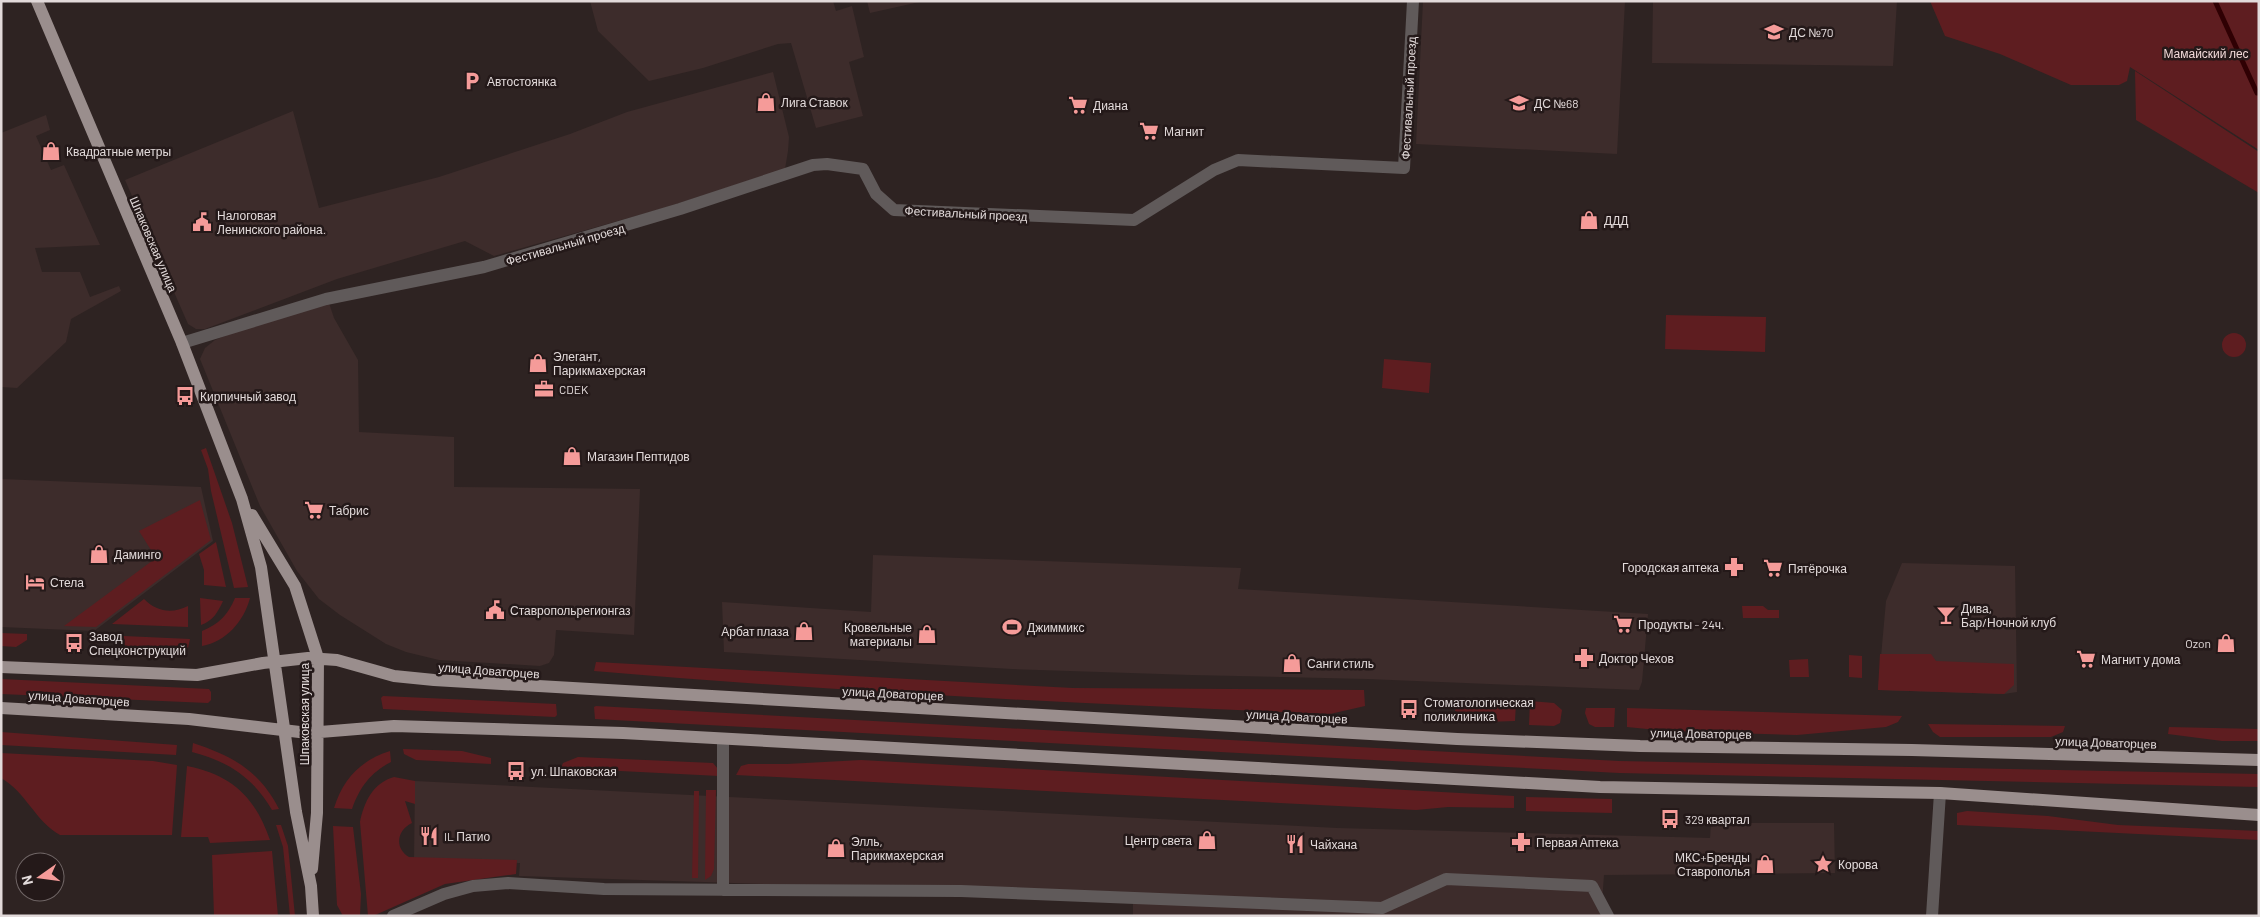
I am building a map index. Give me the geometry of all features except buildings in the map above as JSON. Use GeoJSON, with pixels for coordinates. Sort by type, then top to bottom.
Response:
{"type":"FeatureCollection","features":[{"type":"Feature","properties":{"kind":"main road","name":"Шпаковская улица"},"geometry":{"type":"LineString","coordinates":[[37,1],[182,343],[242,499],[261,567],[296,812],[311,886],[313,916]]}},
{"type":"Feature","properties":{"kind":"main road","name":"Шпаковская улица"},"geometry":{"type":"LineString","coordinates":[[242,499],[295,586],[318,658],[317,813],[311,886]]}},
{"type":"Feature","properties":{"kind":"main road","name":"улица Доваторцев"},"geometry":{"type":"LineString","coordinates":[[1,667],[197,675],[263,663],[318,658],[337,660],[394,676],[462,682],[1458,739],[1631,746],[1902,750],[2259,760]]}},
{"type":"Feature","properties":{"kind":"main road","name":"улица Доваторцев"},"geometry":{"type":"LineString","coordinates":[[1,708],[189,718],[308,733],[394,726],[723,739]]}},
{"type":"Feature","properties":{"kind":"main road"},"geometry":{"type":"LineString","coordinates":[[723,739],[1600,787],[1940,793],[2259,815]]}},
{"type":"Feature","properties":{"kind":"street","name":"Фестивальный проезд"},"geometry":{"type":"LineString","coordinates":[[182,343],[326,299],[484,267],[680,210],[814,165],[827,164],[863,169],[876,194],[894,210],[1134,220],[1214,170],[1238,160],[1404,168],[1413,1]]}},
{"type":"Feature","properties":{"kind":"street"},"geometry":{"type":"LineString","coordinates":[[723,739],[723,890]]}},
{"type":"Feature","properties":{"kind":"street"},"geometry":{"type":"LineString","coordinates":[[1932,916],[1940,793]]}},
{"type":"Feature","properties":{"kind":"street"},"geometry":{"type":"LineString","coordinates":[[393,916],[444,894],[473,886],[508,884],[604,889],[961,891],[1382,908],[1446,879],[1592,886],[1608,916]]}},
{"type":"Feature","properties":{"kind":"shaded area"},"geometry":{"type":"Polygon","coordinates":[[[590,1],[833,1],[836,11],[852,6],[864,57],[849,62],[863,116],[816,128],[791,43],[778,44],[703,68],[649,81],[598,31],[590,1]]]}},
{"type":"Feature","properties":{"kind":"shaded area"},"geometry":{"type":"Polygon","coordinates":[[[867,1],[924,1],[870,13],[867,1]]]}},
{"type":"Feature","properties":{"kind":"shaded area","name":"ДС №68"},"geometry":{"type":"Polygon","coordinates":[[[1423,1],[1625,1],[1617,154],[1416,144],[1423,1]]]}},
{"type":"Feature","properties":{"kind":"shaded area","name":"ДС №70"},"geometry":{"type":"Polygon","coordinates":[[[1653,1],[1897,1],[1893,66],[1652,63],[1653,1]]]}},
{"type":"Feature","properties":{"kind":"shaded area"},"geometry":{"type":"Polygon","coordinates":[[[773,72],[789,137],[785,169],[664,208],[494,256],[465,241],[337,279],[205,329],[196,329],[188,324],[125,180],[293,111],[319,208],[439,177],[570,134],[627,112],[773,72]]]}},
{"type":"Feature","properties":{"kind":"shaded area"},"geometry":{"type":"Polygon","coordinates":[[[46,115],[50,130],[36,136],[51,170],[64,165],[100,245],[35,248],[42,272],[80,272],[90,297],[119,286],[121,291],[71,319],[66,342],[17,388],[1,387],[1,133],[46,115]]]}},
{"type":"Feature","properties":{"kind":"shaded area"},"geometry":{"type":"Polygon","coordinates":[[[329,303],[334,318],[358,360],[359,432],[454,437],[454,487],[640,489],[634,635],[556,630],[554,655],[549,663],[540,666],[439,660],[406,652],[386,644],[340,615],[319,599],[297,571],[260,506],[200,359],[205,348],[215,340],[258,322],[329,303]]]}},
{"type":"Feature","properties":{"kind":"shaded area"},"geometry":{"type":"Polygon","coordinates":[[[1,479],[201,487],[213,541],[94,631],[1,627],[1,479]]]}},
{"type":"Feature","properties":{"kind":"shaded area"},"geometry":{"type":"Polygon","coordinates":[[[873,555],[1241,568],[1238,589],[1648,614],[1642,682],[1639,690],[1367,679],[1012,669],[724,652],[722,602],[871,612],[873,555]]]}},
{"type":"Feature","properties":{"kind":"shaded area"},"geometry":{"type":"Polygon","coordinates":[[[1902,563],[2015,566],[2017,692],[2004,694],[1878,690],[1886,601],[1902,563]]]}},
{"type":"Feature","properties":{"kind":"shaded area"},"geometry":{"type":"Polygon","coordinates":[[[415,781],[1337,828],[1710,838],[1711,823],[1834,823],[1835,873],[1604,875],[1601,916],[1133,916],[1133,896],[519,876],[520,863],[414,861],[415,781]]]}},
{"type":"Feature","properties":{"kind":"green space","name":"Мамайский лес"},"geometry":{"type":"Polygon","coordinates":[[[1930,1],[2259,1],[2259,150],[2130,67],[2127,81],[2119,85],[2071,85],[2000,54],[1945,36],[1930,1]]]}},
{"type":"Feature","properties":{"kind":"green space"},"geometry":{"type":"Polygon","coordinates":[[[2135,71],[2259,152],[2259,193],[2136,120],[2135,71]]]}},
{"type":"Feature","properties":{"kind":"green space"},"geometry":{"type":"Polygon","coordinates":[[[1666,315],[1766,317],[1765,352],[1665,349],[1666,315]]]}},
{"type":"Feature","properties":{"kind":"green space"},"geometry":{"type":"Polygon","coordinates":[[[2234,333],[2242,337],[2246,345],[2242,353],[2234,357],[2226,353],[2222,345],[2226,337],[2234,333]]]}},
{"type":"Feature","properties":{"kind":"green space"},"geometry":{"type":"Polygon","coordinates":[[[1384,359],[1431,363],[1429,393],[1382,388],[1384,359]]]}},
{"type":"Feature","properties":{"kind":"green space"},"geometry":{"type":"Polygon","coordinates":[[[206,448],[232,523],[248,587],[234,588],[211,491],[208,469],[201,450],[206,448]]]}},
{"type":"Feature","properties":{"kind":"green space"},"geometry":{"type":"Polygon","coordinates":[[[200,500],[211,540],[96,627],[64,626],[156,558],[139,531],[200,500]]]}},
{"type":"Feature","properties":{"kind":"green space"},"geometry":{"type":"Polygon","coordinates":[[[216,542],[226,587],[204,585],[204,570],[199,554],[216,542]]]}},
{"type":"Feature","properties":{"kind":"green space"},"geometry":{"type":"Polygon","coordinates":[[[200,598],[223,601],[215,616],[201,625],[200,598]]]}},
{"type":"Feature","properties":{"kind":"green space"},"geometry":{"type":"Polygon","coordinates":[[[235,598],[250,598],[239,622],[219,640],[202,646],[202,631],[222,618],[235,598]]]}},
{"type":"Feature","properties":{"kind":"green space"},"geometry":{"type":"Polygon","coordinates":[[[144,599],[154,607],[170,611],[188,606],[188,627],[112,624],[144,599]]]}},
{"type":"Feature","properties":{"kind":"green space"},"geometry":{"type":"Polygon","coordinates":[[[1742,606],[1763,606],[1768,610],[1779,610],[1779,618],[1743,618],[1742,606]]]}},
{"type":"Feature","properties":{"kind":"green space"},"geometry":{"type":"Polygon","coordinates":[[[1,633],[27,634],[27,640],[16,647],[1,646],[1,633]]]}},
{"type":"Feature","properties":{"kind":"green space"},"geometry":{"type":"Polygon","coordinates":[[[102,635],[190,639],[188,648],[137,650],[119,643],[97,641],[102,635]]]}},
{"type":"Feature","properties":{"kind":"green space"},"geometry":{"type":"Polygon","coordinates":[[[1880,654],[1931,654],[1936,661],[2014,664],[2014,685],[2004,694],[1878,690],[1880,654]]]}},
{"type":"Feature","properties":{"kind":"green space"},"geometry":{"type":"Polygon","coordinates":[[[1849,655],[1862,656],[1862,678],[1849,677],[1849,655]]]}},
{"type":"Feature","properties":{"kind":"green space"},"geometry":{"type":"Polygon","coordinates":[[[1808,659],[1809,677],[1790,677],[1789,660],[1808,659]]]}},
{"type":"Feature","properties":{"kind":"green space"},"geometry":{"type":"Polygon","coordinates":[[[596,662],[1073,688],[1364,690],[1365,706],[1330,714],[962,697],[594,671],[596,662]]]}},
{"type":"Feature","properties":{"kind":"green space"},"geometry":{"type":"Polygon","coordinates":[[[1,679],[209,689],[211,700],[208,703],[1,694],[1,679]]]}},
{"type":"Feature","properties":{"kind":"green space"},"geometry":{"type":"Polygon","coordinates":[[[383,696],[556,704],[557,715],[555,717],[383,709],[381,698],[383,696]]]}},
{"type":"Feature","properties":{"kind":"green space"},"geometry":{"type":"Polygon","coordinates":[[[1456,700],[1516,703],[1515,721],[1485,722],[1455,711],[1456,700]]]}},
{"type":"Feature","properties":{"kind":"green space"},"geometry":{"type":"Polygon","coordinates":[[[1530,701],[1554,703],[1562,710],[1560,723],[1554,726],[1529,725],[1530,701]]]}},
{"type":"Feature","properties":{"kind":"green space"},"geometry":{"type":"Polygon","coordinates":[[[594,707],[1619,761],[2259,774],[2259,787],[1619,773],[595,719],[594,707]]]}},
{"type":"Feature","properties":{"kind":"green space"},"geometry":{"type":"Polygon","coordinates":[[[1586,708],[1615,708],[1614,727],[1595,727],[1589,724],[1585,713],[1586,708]]]}},
{"type":"Feature","properties":{"kind":"green space"},"geometry":{"type":"Polygon","coordinates":[[[1627,708],[1902,716],[1898,722],[1886,727],[1797,735],[1667,731],[1627,727],[1627,708]]]}},
{"type":"Feature","properties":{"kind":"green space"},"geometry":{"type":"Polygon","coordinates":[[[1928,724],[2065,726],[2063,732],[2051,737],[1940,737],[1933,732],[1928,724]]]}},
{"type":"Feature","properties":{"kind":"green space"},"geometry":{"type":"Polygon","coordinates":[[[2169,727],[2259,729],[2259,741],[2222,741],[2168,734],[2169,727]]]}},
{"type":"Feature","properties":{"kind":"green space"},"geometry":{"type":"Polygon","coordinates":[[[1,732],[177,745],[176,755],[1,745],[1,732]]]}},
{"type":"Feature","properties":{"kind":"green space"},"geometry":{"type":"Polygon","coordinates":[[[193,743],[220,753],[243,766],[263,784],[279,809],[272,810],[265,798],[238,772],[217,760],[192,752],[193,743]]]}},
{"type":"Feature","properties":{"kind":"green space"},"geometry":{"type":"Polygon","coordinates":[[[403,749],[462,751],[491,758],[491,764],[416,760],[404,754],[403,749]]]}},
{"type":"Feature","properties":{"kind":"green space"},"geometry":{"type":"Polygon","coordinates":[[[390,751],[391,762],[377,771],[367,781],[352,809],[334,808],[342,788],[354,772],[370,760],[390,751]]]}},
{"type":"Feature","properties":{"kind":"green space"},"geometry":{"type":"Polygon","coordinates":[[[1,753],[153,761],[177,765],[172,835],[60,835],[44,822],[17,791],[1,778],[1,753]]]}},
{"type":"Feature","properties":{"kind":"green space"},"geometry":{"type":"Polygon","coordinates":[[[578,757],[713,763],[718,769],[719,776],[561,768],[563,763],[578,757]]]}},
{"type":"Feature","properties":{"kind":"green space"},"geometry":{"type":"Polygon","coordinates":[[[861,760],[1514,796],[1514,808],[1448,807],[1416,810],[736,775],[741,766],[748,764],[861,760]]]}},
{"type":"Feature","properties":{"kind":"green space"},"geometry":{"type":"Polygon","coordinates":[[[187,766],[217,775],[240,790],[257,812],[270,840],[210,843],[208,837],[181,837],[187,766]]]}},
{"type":"Feature","properties":{"kind":"green space"},"geometry":{"type":"Polygon","coordinates":[[[394,777],[415,781],[415,804],[405,801],[412,823],[403,830],[399,839],[401,849],[409,857],[517,860],[516,874],[445,884],[373,916],[368,916],[360,822],[364,807],[371,794],[380,784],[394,777]]]}},
{"type":"Feature","properties":{"kind":"green space"},"geometry":{"type":"Polygon","coordinates":[[[706,790],[716,790],[714,869],[711,876],[705,880],[706,790]]]}},
{"type":"Feature","properties":{"kind":"green space"},"geometry":{"type":"Polygon","coordinates":[[[694,791],[699,791],[698,878],[692,878],[694,791]]]}},
{"type":"Feature","properties":{"kind":"green space"},"geometry":{"type":"Polygon","coordinates":[[[1526,797],[1612,799],[1612,813],[1526,811],[1526,797]]]}},
{"type":"Feature","properties":{"kind":"green space"},"geometry":{"type":"Polygon","coordinates":[[[1967,811],[2048,816],[2118,825],[2259,831],[2259,840],[1957,825],[1957,813],[1967,811]]]}},
{"type":"Feature","properties":{"kind":"green space"},"geometry":{"type":"Polygon","coordinates":[[[276,825],[281,825],[288,846],[295,916],[290,916],[283,847],[276,825]]]}},
{"type":"Feature","properties":{"kind":"green space"},"geometry":{"type":"Polygon","coordinates":[[[333,826],[353,827],[361,894],[360,916],[343,916],[337,905],[333,826]]]}},
{"type":"Feature","properties":{"kind":"green space"},"geometry":{"type":"Polygon","coordinates":[[[272,851],[278,916],[214,916],[212,855],[272,851]]]}},
{"type":"Feature","properties":{"kind":"waterway"},"geometry":{"type":"LineString","coordinates":[[2215,1],[2257,93]]}},
{"type":"Feature","properties":{"kind":"place","name":"ДС №70"},"geometry":{"type":"Point","coordinates":[1774,32]}},
{"type":"Feature","properties":{"kind":"place","name":"Автостоянка"},"geometry":{"type":"Point","coordinates":[472,81]}},
{"type":"Feature","properties":{"kind":"place","name":"Лига Ставок"},"geometry":{"type":"Point","coordinates":[766,102]}},
{"type":"Feature","properties":{"kind":"place","name":"ДС №68"},"geometry":{"type":"Point","coordinates":[1519,103]}},
{"type":"Feature","properties":{"kind":"place","name":"Диана"},"geometry":{"type":"Point","coordinates":[1078,105]}},
{"type":"Feature","properties":{"kind":"place","name":"Магнит"},"geometry":{"type":"Point","coordinates":[1149,131]}},
{"type":"Feature","properties":{"kind":"place","name":"Квадратные метры"},"geometry":{"type":"Point","coordinates":[51,151]}},
{"type":"Feature","properties":{"kind":"place","name":"ДДД"},"geometry":{"type":"Point","coordinates":[1589,220]}},
{"type":"Feature","properties":{"kind":"place","name":"Налоговая Ленинского района."},"geometry":{"type":"Point","coordinates":[202,222]}},
{"type":"Feature","properties":{"kind":"place","name":"Элегант, Парикмахерская"},"geometry":{"type":"Point","coordinates":[538,363]}},
{"type":"Feature","properties":{"kind":"place","name":"CDEK"},"geometry":{"type":"Point","coordinates":[544,389]}},
{"type":"Feature","properties":{"kind":"place","name":"Кирпичный завод"},"geometry":{"type":"Point","coordinates":[185,396]}},
{"type":"Feature","properties":{"kind":"place","name":"Магазин Пептидов"},"geometry":{"type":"Point","coordinates":[572,456]}},
{"type":"Feature","properties":{"kind":"place","name":"Табрис"},"geometry":{"type":"Point","coordinates":[314,510]}},
{"type":"Feature","properties":{"kind":"place","name":"Даминго"},"geometry":{"type":"Point","coordinates":[99,554]}},
{"type":"Feature","properties":{"kind":"place","name":"Городская аптека"},"geometry":{"type":"Point","coordinates":[1734,567]}},
{"type":"Feature","properties":{"kind":"place","name":"Пятёрочка"},"geometry":{"type":"Point","coordinates":[1773,568]}},
{"type":"Feature","properties":{"kind":"place","name":"Стела"},"geometry":{"type":"Point","coordinates":[35,582]}},
{"type":"Feature","properties":{"kind":"place","name":"Ставропольрегионгаз"},"geometry":{"type":"Point","coordinates":[495,610]}},
{"type":"Feature","properties":{"kind":"place","name":"Дива, Бар/Ночной клуб"},"geometry":{"type":"Point","coordinates":[1946,615]}},
{"type":"Feature","properties":{"kind":"place","name":"Продукты - 24ч."},"geometry":{"type":"Point","coordinates":[1623,624]}},
{"type":"Feature","properties":{"kind":"place","name":"Джиммикс"},"geometry":{"type":"Point","coordinates":[1012,627]}},
{"type":"Feature","properties":{"kind":"place","name":"Арбат плаза"},"geometry":{"type":"Point","coordinates":[804,631]}},
{"type":"Feature","properties":{"kind":"place","name":"Кровельные материалы"},"geometry":{"type":"Point","coordinates":[927,634]}},
{"type":"Feature","properties":{"kind":"place","name":"Завод Спецконструкций"},"geometry":{"type":"Point","coordinates":[74,643]}},
{"type":"Feature","properties":{"kind":"place","name":"Ozon"},"geometry":{"type":"Point","coordinates":[2226,643]}},
{"type":"Feature","properties":{"kind":"place","name":"Доктор Чехов"},"geometry":{"type":"Point","coordinates":[1584,658]}},
{"type":"Feature","properties":{"kind":"place","name":"Магнит у дома"},"geometry":{"type":"Point","coordinates":[2086,659]}},
{"type":"Feature","properties":{"kind":"place","name":"Санги стиль"},"geometry":{"type":"Point","coordinates":[1292,663]}},
{"type":"Feature","properties":{"kind":"place","name":"Стоматологическая поликлиника"},"geometry":{"type":"Point","coordinates":[1409,709]}},
{"type":"Feature","properties":{"kind":"place","name":"ул. Шпаковская"},"geometry":{"type":"Point","coordinates":[516,771]}},
{"type":"Feature","properties":{"kind":"place","name":"329 квартал"},"geometry":{"type":"Point","coordinates":[1670,819]}},
{"type":"Feature","properties":{"kind":"place","name":"IL Патио"},"geometry":{"type":"Point","coordinates":[429,836]}},
{"type":"Feature","properties":{"kind":"place","name":"Центр света"},"geometry":{"type":"Point","coordinates":[1207,840]}},
{"type":"Feature","properties":{"kind":"place","name":"Первая Аптека"},"geometry":{"type":"Point","coordinates":[1521,842]}},
{"type":"Feature","properties":{"kind":"place","name":"Чайхана"},"geometry":{"type":"Point","coordinates":[1295,844]}},
{"type":"Feature","properties":{"kind":"place","name":"Элль, Парикмахерская"},"geometry":{"type":"Point","coordinates":[836,848]}},
{"type":"Feature","properties":{"kind":"place","name":"МКС+Бренды Ставрополья"},"geometry":{"type":"Point","coordinates":[1765,864]}},
{"type":"Feature","properties":{"kind":"place","name":"Корова"},"geometry":{"type":"Point","coordinates":[1823,864]}}]}
